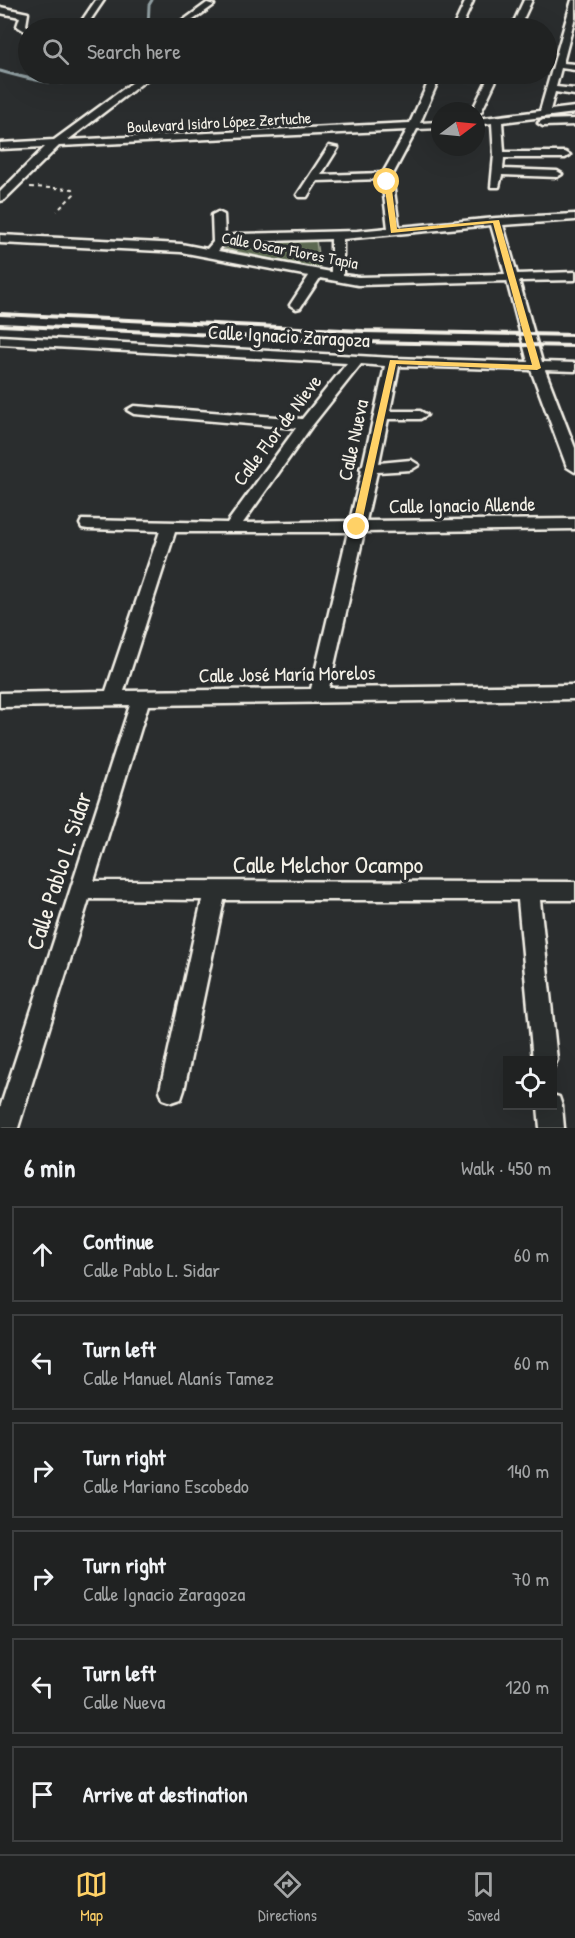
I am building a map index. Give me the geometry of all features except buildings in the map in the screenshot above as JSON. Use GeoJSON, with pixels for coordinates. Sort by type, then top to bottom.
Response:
{"type":"FeatureCollection","features":[{"type":"Feature","properties":{"kind":"street"},"geometry":{"type":"LineString","coordinates":[[88,18],[100,0]]}},
{"type":"Feature","properties":{"kind":"street"},"geometry":{"type":"LineString","coordinates":[[520,18],[528,0]]}},
{"type":"Feature","properties":{"kind":"street"},"geometry":{"type":"LineString","coordinates":[[462,18],[470,1]]}},
{"type":"Feature","properties":{"kind":"street"},"geometry":{"type":"LineString","coordinates":[[557,62],[572,20],[575,2]]}},
{"type":"Feature","properties":{"kind":"street"},"geometry":{"type":"LineString","coordinates":[[191,18],[210,5]]}},
{"type":"Feature","properties":{"kind":"street"},"geometry":{"type":"LineString","coordinates":[[0,10],[26,15],[25,18]]}},
{"type":"Feature","properties":{"kind":"street"},"geometry":{"type":"LineString","coordinates":[[564,40],[575,41]]}},
{"type":"Feature","properties":{"kind":"street"},"geometry":{"type":"LineString","coordinates":[[557,65],[575,67]]}},
{"type":"Feature","properties":{"kind":"street"},"geometry":{"type":"LineString","coordinates":[[0,198],[40,157],[136,84]]}},
{"type":"Feature","properties":{"kind":"street"},"geometry":{"type":"LineString","coordinates":[[394,232],[387,176],[432,84]]}},
{"type":"Feature","properties":{"kind":"street"},"geometry":{"type":"LineString","coordinates":[[481,102],[489,84]]}},
{"type":"Feature","properties":{"kind":"street"},"geometry":{"type":"LineString","coordinates":[[544,113],[551,84]]}},
{"type":"Feature","properties":{"kind":"street"},"geometry":{"type":"LineString","coordinates":[[550,89],[575,92]]}},
{"type":"Feature","properties":{"kind":"street"},"geometry":{"type":"LineString","coordinates":[[485,122],[575,110]]}},
{"type":"Feature","properties":{"kind":"street"},"geometry":{"type":"LineString","coordinates":[[516,119],[543,123],[575,122]]}},
{"type":"Feature","properties":{"kind":"street"},"geometry":{"type":"LineString","coordinates":[[495,185],[499,155],[497,121]]}},
{"type":"Feature","properties":{"kind":"street","name":"Boulevard Isidro López Zertuche"},"geometry":{"type":"LineString","coordinates":[[0,146],[431,126]]}},
{"type":"Feature","properties":{"kind":"street"},"geometry":{"type":"LineString","coordinates":[[303,195],[333,148]]}},
{"type":"Feature","properties":{"kind":"street"},"geometry":{"type":"LineString","coordinates":[[499,155],[565,154]]}},
{"type":"Feature","properties":{"kind":"street"},"geometry":{"type":"LineString","coordinates":[[498,172],[557,174]]}},
{"type":"Feature","properties":{"kind":"street"},"geometry":{"type":"LineString","coordinates":[[315,178],[387,176]]}},
{"type":"Feature","properties":{"kind":"street"},"geometry":{"type":"LineString","coordinates":[[218,215],[215,247],[240,238],[337,236],[496,221],[575,217]]}},
{"type":"Feature","properties":{"kind":"street"},"geometry":{"type":"LineString","coordinates":[[496,221],[537,368],[575,467]]}},
{"type":"Feature","properties":{"kind":"street"},"geometry":{"type":"LineString","coordinates":[[337,236],[337,278]]}},
{"type":"Feature","properties":{"kind":"street","name":"Calle Oscar Flores Tapia"},"geometry":{"type":"LineString","coordinates":[[0,239],[181,248],[215,247],[337,278],[378,281],[575,276]]}},
{"type":"Feature","properties":{"kind":"street"},"geometry":{"type":"LineString","coordinates":[[296,305],[317,273]]}},
{"type":"Feature","properties":{"kind":"street","name":"Calle Ignacio Zaragoza"},"geometry":{"type":"LineString","coordinates":[[0,340],[393,362],[537,368],[575,367]]}},
{"type":"Feature","properties":{"kind":"street","name":"Calle Flor de Nieve"},"geometry":{"type":"LineString","coordinates":[[231,528],[306,424],[358,359]]}},
{"type":"Feature","properties":{"kind":"street","name":"Calle Nueva"},"geometry":{"type":"LineString","coordinates":[[318,697],[393,362]]}},
{"type":"Feature","properties":{"kind":"street"},"geometry":{"type":"LineString","coordinates":[[134,410],[306,424]]}},
{"type":"Feature","properties":{"kind":"street"},"geometry":{"type":"LineString","coordinates":[[381,415],[420,415]]}},
{"type":"Feature","properties":{"kind":"street"},"geometry":{"type":"LineString","coordinates":[[368,468],[411,465]]}},
{"type":"Feature","properties":{"kind":"street","name":"Calle Ignacio Allende"},"geometry":{"type":"LineString","coordinates":[[88,524],[231,528],[575,524]]}},
{"type":"Feature","properties":{"kind":"street"},"geometry":{"type":"LineString","coordinates":[[113,698],[169,526]]}},
{"type":"Feature","properties":{"kind":"street","name":"Calle José María Morelos"},"geometry":{"type":"LineString","coordinates":[[0,700],[575,692]]}},
{"type":"Feature","properties":{"kind":"street","name":"Calle Pablo L. Sidar"},"geometry":{"type":"LineString","coordinates":[[6,1128],[8,1091],[82,890],[141,699]]}},
{"type":"Feature","properties":{"kind":"street","name":"Calle Melchor Ocampo"},"geometry":{"type":"LineString","coordinates":[[82,890],[575,891]]}},
{"type":"Feature","properties":{"kind":"street"},"geometry":{"type":"LineString","coordinates":[[172,1090],[214,891]]}},
{"type":"Feature","properties":{"kind":"street"},"geometry":{"type":"LineString","coordinates":[[528,891],[545,1056]]}},
{"type":"Feature","properties":{"kind":"street"},"geometry":{"type":"LineString","coordinates":[[550,1110],[552,1128]]}},
{"type":"Feature","properties":{"kind":"path"},"geometry":{"type":"LineString","coordinates":[[11,187],[73,189],[74,194],[57,211]]}},
{"type":"Feature","properties":{"kind":"green space"},"geometry":{"type":"Polygon","coordinates":[[[316,240],[320,270],[221,248],[237,241],[316,240]]]}},
{"type":"Feature","properties":{"kind":"waterway"},"geometry":{"type":"LineString","coordinates":[[148,18],[149,5],[152,0]]}},
{"type":"Feature","properties":{"kind":"waterway"},"geometry":{"type":"LineString","coordinates":[[0,71],[18,76]]}},
{"type":"Feature","properties":{"kind":"railway"},"geometry":{"type":"LineString","coordinates":[[0,314],[363,331],[575,335]]}},
{"type":"Feature","properties":{"kind":"railway"},"geometry":{"type":"LineString","coordinates":[[0,325],[363,342],[575,346]]}},
{"type":"Feature","properties":{"kind":"route"},"geometry":{"type":"LineString","coordinates":[[357,527],[368,468],[393,362],[537,368],[496,221],[394,232],[387,182]]}}]}
